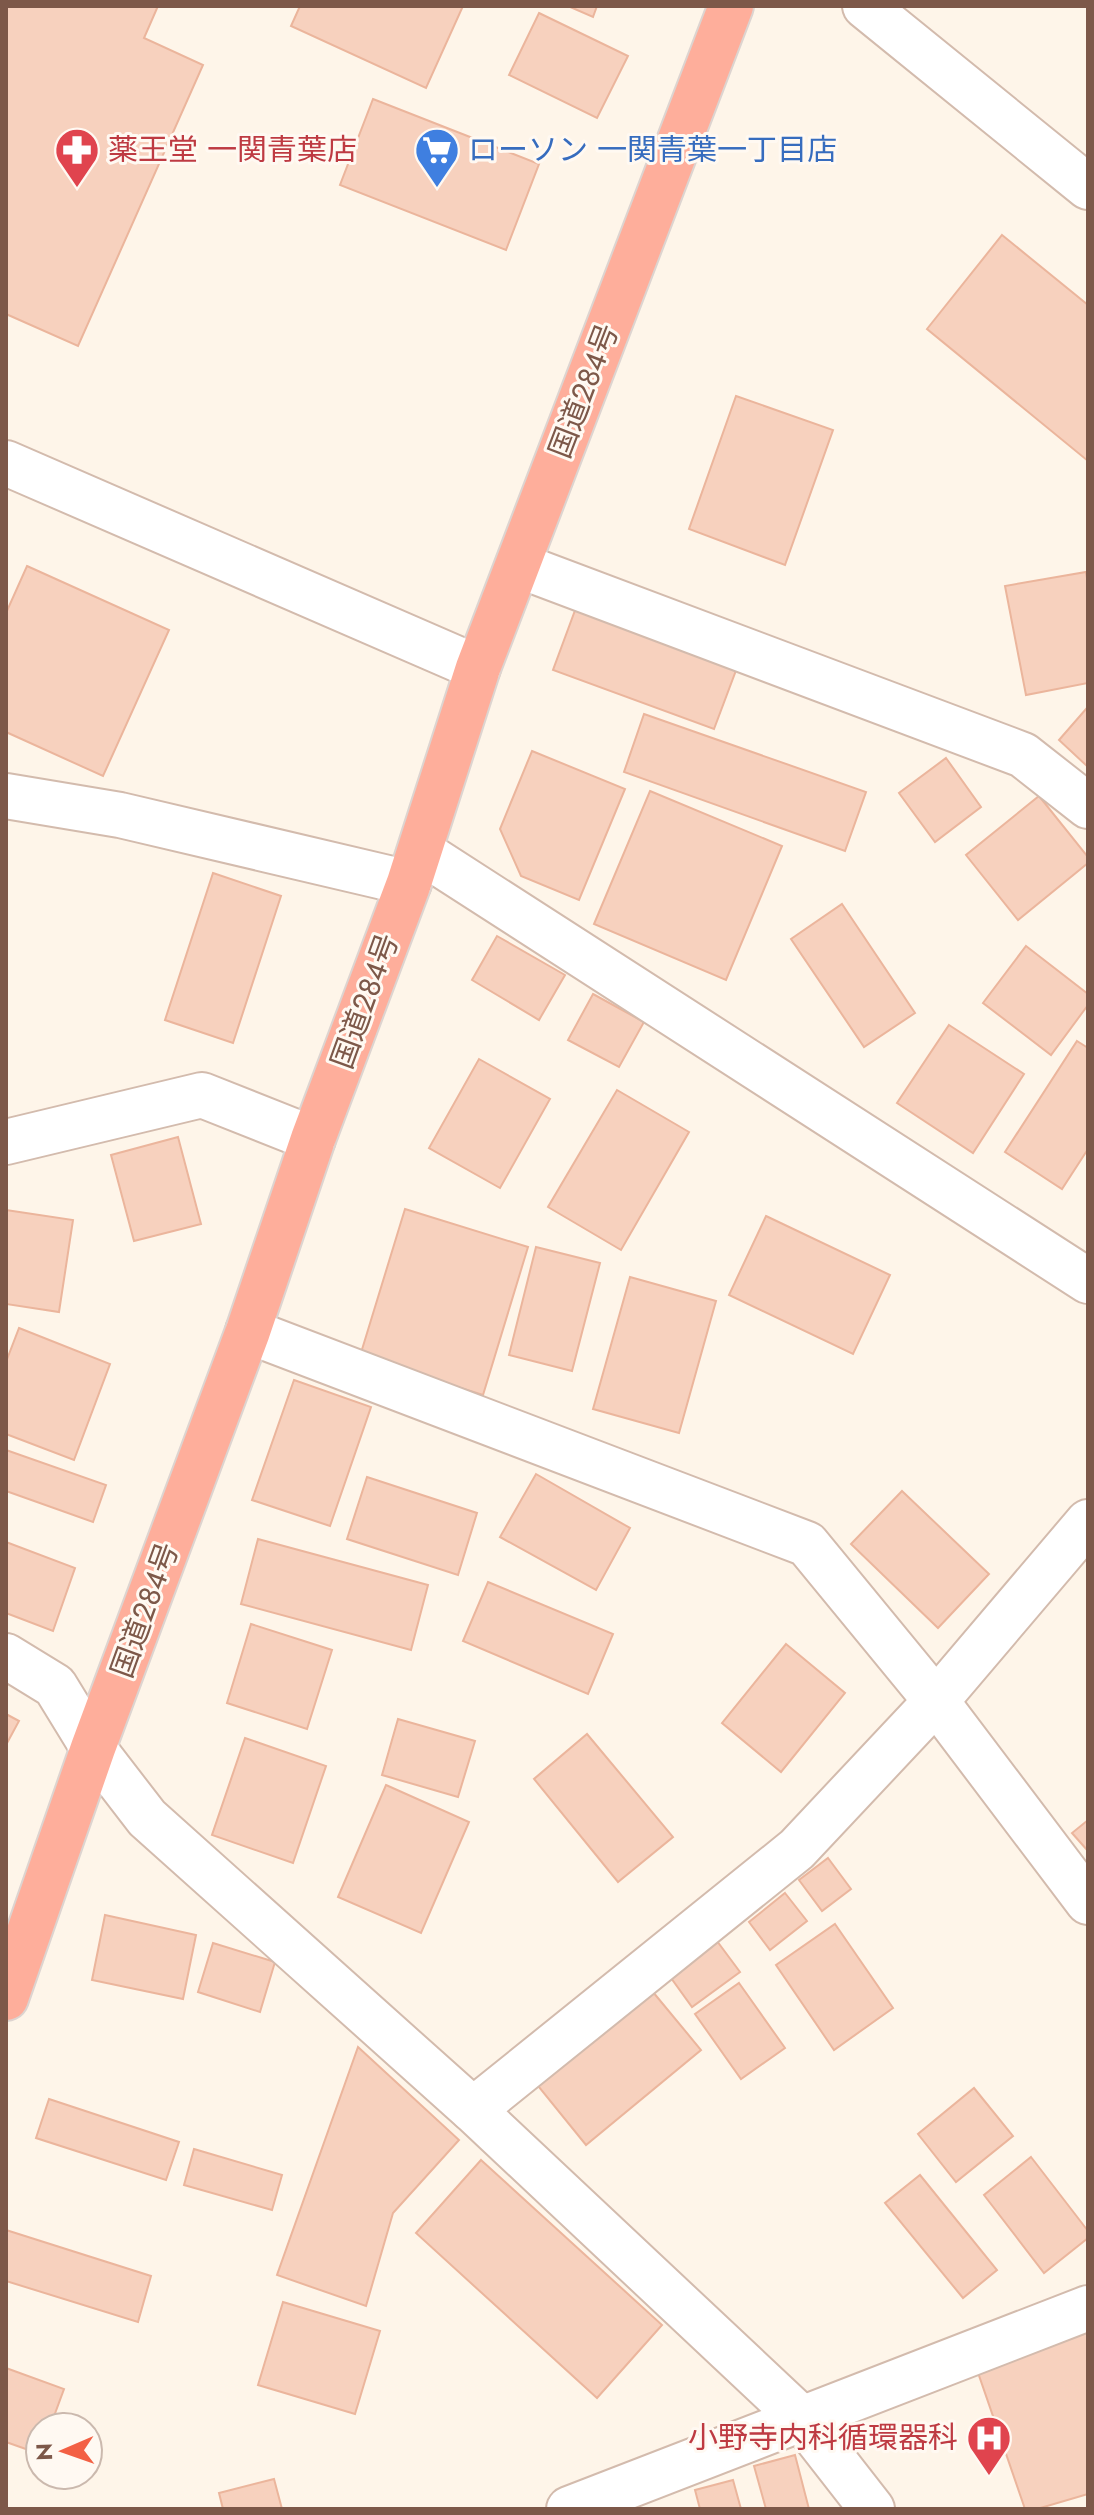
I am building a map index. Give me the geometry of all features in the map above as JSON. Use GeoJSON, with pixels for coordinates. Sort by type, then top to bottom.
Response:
{"type":"FeatureCollection","features":[{"type":"Feature","properties":{"kind":"highway","name":"国道284号"},"geometry":{"type":"LineString","coordinates":[[6,1998],[93,1748],[248,1331],[313,1139],[415,867],[478,668],[731,6]]}},
{"type":"Feature","properties":{"kind":"street"},"geometry":{"type":"LineString","coordinates":[[865,6],[1088,187]]}},
{"type":"Feature","properties":{"kind":"street"},"geometry":{"type":"LineString","coordinates":[[6,463],[478,668]]}},
{"type":"Feature","properties":{"kind":"street"},"geometry":{"type":"LineString","coordinates":[[518,565],[1023,755],[1088,806]]}},
{"type":"Feature","properties":{"kind":"street"},"geometry":{"type":"LineString","coordinates":[[6,796],[415,867],[1088,1281]]}},
{"type":"Feature","properties":{"kind":"street"},"geometry":{"type":"LineString","coordinates":[[6,1142],[202,1095],[313,1139]]}},
{"type":"Feature","properties":{"kind":"street"},"geometry":{"type":"LineString","coordinates":[[248,1331],[807,1544],[936,1701],[1088,1902]]}},
{"type":"Feature","properties":{"kind":"street"},"geometry":{"type":"LineString","coordinates":[[473,2110],[797,1849],[936,1701],[1088,1522]]}},
{"type":"Feature","properties":{"kind":"street"},"geometry":{"type":"LineString","coordinates":[[6,1656],[55,1686],[93,1748],[147,1818],[473,2110],[801,2418],[872,2509]]}},
{"type":"Feature","properties":{"kind":"street"},"geometry":{"type":"LineString","coordinates":[[569,2509],[1088,2308]]}},
{"type":"Feature","properties":{"kind":"building","name":"薬王堂 一関青葉店"},"geometry":{"type":"Polygon","coordinates":[[[6,6],[158,6],[144,38],[203,65],[78,346],[6,314],[6,6]]]}},
{"type":"Feature","properties":{"kind":"building"},"geometry":{"type":"Polygon","coordinates":[[[300,6],[463,6],[426,88],[291,26],[300,6]]]}},
{"type":"Feature","properties":{"kind":"building"},"geometry":{"type":"Polygon","coordinates":[[[568,6],[597,6],[593,17],[568,6]]]}},
{"type":"Feature","properties":{"kind":"building"},"geometry":{"type":"Polygon","coordinates":[[[539,13],[628,56],[597,118],[509,75],[539,13]]]}},
{"type":"Feature","properties":{"kind":"building"},"geometry":{"type":"Polygon","coordinates":[[[373,99],[539,164],[506,250],[340,185],[373,99]]]}},
{"type":"Feature","properties":{"kind":"building"},"geometry":{"type":"Polygon","coordinates":[[[1002,235],[1088,305],[1088,461],[927,329],[1002,235]]]}},
{"type":"Feature","properties":{"kind":"building"},"geometry":{"type":"Polygon","coordinates":[[[736,396],[833,430],[785,565],[689,529],[736,396]]]}},
{"type":"Feature","properties":{"kind":"building"},"geometry":{"type":"Polygon","coordinates":[[[27,566],[169,630],[103,776],[6,732],[6,613],[27,566]]]}},
{"type":"Feature","properties":{"kind":"building"},"geometry":{"type":"Polygon","coordinates":[[[1086,572],[1088,683],[1026,695],[1005,586],[1086,572]]]}},
{"type":"Feature","properties":{"kind":"building"},"geometry":{"type":"Polygon","coordinates":[[[577,605],[738,665],[714,729],[553,670],[577,605]]]}},
{"type":"Feature","properties":{"kind":"building"},"geometry":{"type":"Polygon","coordinates":[[[1086,709],[1088,711],[1088,767],[1059,740],[1086,709]]]}},
{"type":"Feature","properties":{"kind":"building"},"geometry":{"type":"Polygon","coordinates":[[[644,714],[866,792],[845,851],[624,772],[644,714]]]}},
{"type":"Feature","properties":{"kind":"building"},"geometry":{"type":"Polygon","coordinates":[[[532,751],[625,789],[579,900],[521,876],[500,829],[532,751]]]}},
{"type":"Feature","properties":{"kind":"building"},"geometry":{"type":"Polygon","coordinates":[[[946,758],[981,807],[935,842],[899,793],[946,758]]]}},
{"type":"Feature","properties":{"kind":"building"},"geometry":{"type":"Polygon","coordinates":[[[650,791],[782,846],[726,980],[594,924],[650,791]]]}},
{"type":"Feature","properties":{"kind":"building"},"geometry":{"type":"Polygon","coordinates":[[[1039,796],[1088,857],[1088,863],[1018,920],[966,855],[1039,796]]]}},
{"type":"Feature","properties":{"kind":"building"},"geometry":{"type":"Polygon","coordinates":[[[213,873],[281,896],[233,1043],[165,1020],[213,873]]]}},
{"type":"Feature","properties":{"kind":"building"},"geometry":{"type":"Polygon","coordinates":[[[842,904],[915,1013],[864,1047],[791,939],[842,904]]]}},
{"type":"Feature","properties":{"kind":"building"},"geometry":{"type":"Polygon","coordinates":[[[497,936],[565,975],[539,1020],[472,980],[497,936]]]}},
{"type":"Feature","properties":{"kind":"building"},"geometry":{"type":"Polygon","coordinates":[[[1026,946],[1088,994],[1088,1005],[1051,1055],[983,1003],[1026,946]]]}},
{"type":"Feature","properties":{"kind":"building"},"geometry":{"type":"Polygon","coordinates":[[[593,994],[644,1022],[619,1067],[568,1040],[593,994]]]}},
{"type":"Feature","properties":{"kind":"building"},"geometry":{"type":"Polygon","coordinates":[[[949,1025],[1024,1074],[973,1153],[897,1103],[949,1025]]]}},
{"type":"Feature","properties":{"kind":"building"},"geometry":{"type":"Polygon","coordinates":[[[1077,1041],[1088,1048],[1088,1149],[1062,1189],[1005,1152],[1077,1041]]]}},
{"type":"Feature","properties":{"kind":"building"},"geometry":{"type":"Polygon","coordinates":[[[479,1059],[550,1099],[500,1188],[429,1148],[479,1059]]]}},
{"type":"Feature","properties":{"kind":"building"},"geometry":{"type":"Polygon","coordinates":[[[617,1090],[689,1132],[621,1250],[548,1207],[617,1090]]]}},
{"type":"Feature","properties":{"kind":"building"},"geometry":{"type":"Polygon","coordinates":[[[178,1137],[201,1224],[134,1241],[111,1155],[178,1137]]]}},
{"type":"Feature","properties":{"kind":"building"},"geometry":{"type":"Polygon","coordinates":[[[405,1209],[528,1247],[483,1395],[360,1356],[405,1209]]]}},
{"type":"Feature","properties":{"kind":"building"},"geometry":{"type":"Polygon","coordinates":[[[6,1210],[73,1220],[59,1312],[6,1304],[6,1210]]]}},
{"type":"Feature","properties":{"kind":"building"},"geometry":{"type":"Polygon","coordinates":[[[766,1216],[890,1275],[853,1354],[729,1295],[766,1216]]]}},
{"type":"Feature","properties":{"kind":"building"},"geometry":{"type":"Polygon","coordinates":[[[536,1247],[600,1263],[572,1371],[509,1355],[536,1247]]]}},
{"type":"Feature","properties":{"kind":"building"},"geometry":{"type":"Polygon","coordinates":[[[630,1277],[716,1301],[679,1433],[593,1409],[630,1277]]]}},
{"type":"Feature","properties":{"kind":"building"},"geometry":{"type":"Polygon","coordinates":[[[19,1328],[110,1364],[74,1460],[6,1434],[6,1362],[19,1328]]]}},
{"type":"Feature","properties":{"kind":"building"},"geometry":{"type":"Polygon","coordinates":[[[294,1380],[371,1407],[330,1526],[252,1500],[294,1380]]]}},
{"type":"Feature","properties":{"kind":"building"},"geometry":{"type":"Polygon","coordinates":[[[6,1450],[106,1485],[93,1522],[6,1491],[6,1450]]]}},
{"type":"Feature","properties":{"kind":"building"},"geometry":{"type":"Polygon","coordinates":[[[536,1474],[630,1528],[596,1590],[500,1537],[536,1474]]]}},
{"type":"Feature","properties":{"kind":"building"},"geometry":{"type":"Polygon","coordinates":[[[367,1477],[477,1513],[458,1575],[347,1539],[367,1477]]]}},
{"type":"Feature","properties":{"kind":"building"},"geometry":{"type":"Polygon","coordinates":[[[902,1491],[989,1574],[938,1628],[851,1544],[902,1491]]]}},
{"type":"Feature","properties":{"kind":"building"},"geometry":{"type":"Polygon","coordinates":[[[258,1539],[428,1585],[411,1650],[241,1604],[258,1539]]]}},
{"type":"Feature","properties":{"kind":"building"},"geometry":{"type":"Polygon","coordinates":[[[6,1542],[75,1568],[53,1631],[6,1613],[6,1542]]]}},
{"type":"Feature","properties":{"kind":"building"},"geometry":{"type":"Polygon","coordinates":[[[488,1582],[613,1634],[588,1694],[463,1641],[488,1582]]]}},
{"type":"Feature","properties":{"kind":"building"},"geometry":{"type":"Polygon","coordinates":[[[251,1624],[332,1650],[307,1729],[227,1703],[251,1624]]]}},
{"type":"Feature","properties":{"kind":"building"},"geometry":{"type":"Polygon","coordinates":[[[786,1644],[845,1693],[781,1772],[722,1723],[786,1644]]]}},
{"type":"Feature","properties":{"kind":"building"},"geometry":{"type":"Polygon","coordinates":[[[6,1714],[19,1721],[6,1745],[6,1714]]]}},
{"type":"Feature","properties":{"kind":"building"},"geometry":{"type":"Polygon","coordinates":[[[398,1719],[475,1741],[458,1797],[382,1775],[398,1719]]]}},
{"type":"Feature","properties":{"kind":"building"},"geometry":{"type":"Polygon","coordinates":[[[587,1734],[673,1837],[618,1882],[534,1779],[587,1734]]]}},
{"type":"Feature","properties":{"kind":"building"},"geometry":{"type":"Polygon","coordinates":[[[245,1738],[326,1766],[293,1863],[212,1835],[245,1738]]]}},
{"type":"Feature","properties":{"kind":"building"},"geometry":{"type":"Polygon","coordinates":[[[386,1785],[469,1822],[421,1933],[338,1897],[386,1785]]]}},
{"type":"Feature","properties":{"kind":"building"},"geometry":{"type":"Polygon","coordinates":[[[1088,1820],[1088,1851],[1072,1833],[1088,1820]]]}},
{"type":"Feature","properties":{"kind":"building"},"geometry":{"type":"Polygon","coordinates":[[[828,1858],[851,1889],[822,1911],[799,1880],[828,1858]]]}},
{"type":"Feature","properties":{"kind":"building"},"geometry":{"type":"Polygon","coordinates":[[[785,1893],[807,1921],[770,1950],[749,1922],[785,1893]]]}},
{"type":"Feature","properties":{"kind":"building"},"geometry":{"type":"Polygon","coordinates":[[[105,1915],[196,1935],[183,1999],[92,1980],[105,1915]]]}},
{"type":"Feature","properties":{"kind":"building"},"geometry":{"type":"Polygon","coordinates":[[[835,1924],[893,2008],[834,2050],[776,1965],[835,1924]]]}},
{"type":"Feature","properties":{"kind":"building"},"geometry":{"type":"Polygon","coordinates":[[[714,1937],[740,1972],[692,2007],[666,1971],[714,1937]]]}},
{"type":"Feature","properties":{"kind":"building"},"geometry":{"type":"Polygon","coordinates":[[[213,1943],[275,1962],[260,2012],[198,1992],[213,1943]]]}},
{"type":"Feature","properties":{"kind":"building"},"geometry":{"type":"Polygon","coordinates":[[[739,1983],[785,2048],[741,2079],[695,2014],[739,1983]]]}},
{"type":"Feature","properties":{"kind":"building"},"geometry":{"type":"Polygon","coordinates":[[[648,1986],[701,2050],[586,2145],[534,2081],[648,1986]]]}},
{"type":"Feature","properties":{"kind":"building"},"geometry":{"type":"Polygon","coordinates":[[[358,2047],[459,2140],[393,2213],[366,2306],[277,2275],[358,2047]]]}},
{"type":"Feature","properties":{"kind":"building"},"geometry":{"type":"Polygon","coordinates":[[[974,2088],[1013,2136],[956,2182],[918,2134],[974,2088]]]}},
{"type":"Feature","properties":{"kind":"building"},"geometry":{"type":"Polygon","coordinates":[[[49,2099],[179,2142],[166,2180],[36,2138],[49,2099]]]}},
{"type":"Feature","properties":{"kind":"building"},"geometry":{"type":"Polygon","coordinates":[[[194,2149],[282,2175],[272,2210],[184,2185],[194,2149]]]}},
{"type":"Feature","properties":{"kind":"building"},"geometry":{"type":"Polygon","coordinates":[[[1031,2157],[1088,2231],[1088,2238],[1044,2273],[984,2195],[1031,2157]]]}},
{"type":"Feature","properties":{"kind":"building"},"geometry":{"type":"Polygon","coordinates":[[[481,2160],[662,2325],[597,2398],[416,2233],[481,2160]]]}},
{"type":"Feature","properties":{"kind":"building"},"geometry":{"type":"Polygon","coordinates":[[[920,2175],[997,2270],[963,2298],[885,2203],[920,2175]]]}},
{"type":"Feature","properties":{"kind":"building"},"geometry":{"type":"Polygon","coordinates":[[[6,2230],[151,2276],[138,2322],[6,2281],[6,2230]]]}},
{"type":"Feature","properties":{"kind":"building"},"geometry":{"type":"Polygon","coordinates":[[[283,2302],[380,2331],[355,2414],[258,2385],[283,2302]]]}},
{"type":"Feature","properties":{"kind":"building"},"geometry":{"type":"Polygon","coordinates":[[[1088,2321],[1088,2494],[1037,2509],[1025,2509],[974,2361],[1088,2321]]]}},
{"type":"Feature","properties":{"kind":"building"},"geometry":{"type":"Polygon","coordinates":[[[6,2368],[64,2389],[56,2411],[24,2411],[24,2448],[6,2442],[6,2368]]]}},
{"type":"Feature","properties":{"kind":"building"},"geometry":{"type":"Polygon","coordinates":[[[795,2455],[809,2509],[766,2509],[754,2466],[795,2455]]]}},
{"type":"Feature","properties":{"kind":"building"},"geometry":{"type":"Polygon","coordinates":[[[274,2479],[282,2509],[223,2509],[219,2493],[274,2479]]]}},
{"type":"Feature","properties":{"kind":"building"},"geometry":{"type":"Polygon","coordinates":[[[733,2480],[741,2509],[700,2509],[695,2490],[733,2480]]]}},
{"type":"Feature","properties":{"kind":"place","name":"薬王堂 一関青葉店"},"geometry":{"type":"Point","coordinates":[77,189]}},
{"type":"Feature","properties":{"kind":"place","name":"ローソン 一関青葉一丁目店"},"geometry":{"type":"Point","coordinates":[437,189]}},
{"type":"Feature","properties":{"kind":"place","name":"小野寺内科循環器科"},"geometry":{"type":"Point","coordinates":[989,2477]}}]}
